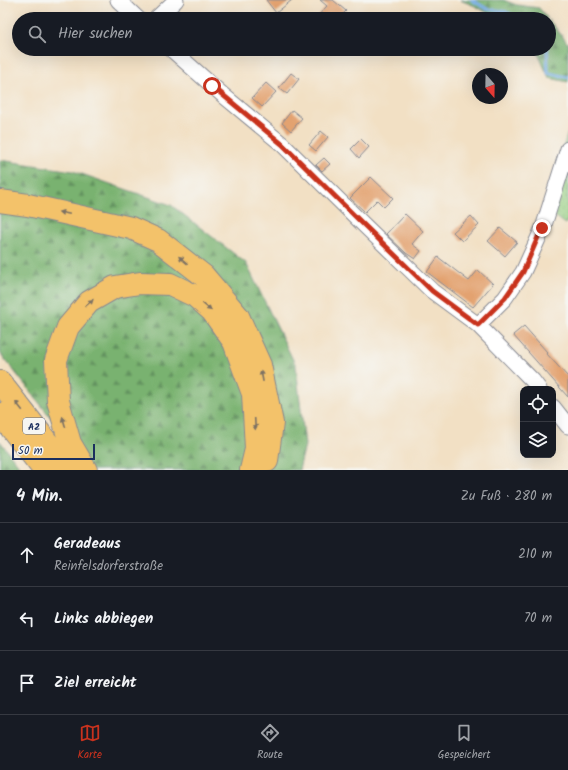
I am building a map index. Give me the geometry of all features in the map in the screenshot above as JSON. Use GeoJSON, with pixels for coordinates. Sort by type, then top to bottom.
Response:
{"type":"FeatureCollection","features":[{"type":"Feature","properties":{"kind":"highway"},"geometry":{"type":"LineString","coordinates":[[0,201],[28,205],[131,228],[158,240],[204,276],[238,316],[260,365],[272,423],[266,470]]}},
{"type":"Feature","properties":{"kind":"highway"},"geometry":{"type":"LineString","coordinates":[[86,470],[70,443],[58,401],[56,360],[68,327],[89,302],[115,287],[140,283],[170,284],[195,296],[212,311],[234,342],[253,394],[256,449],[251,470]]}},
{"type":"Feature","properties":{"kind":"highway","name":"A2"},"geometry":{"type":"LineString","coordinates":[[0,382],[69,470]]}},
{"type":"Feature","properties":{"kind":"highway","name":"A2"},"geometry":{"type":"LineString","coordinates":[[0,414],[44,470]]}},
{"type":"Feature","properties":{"kind":"street"},"geometry":{"type":"LineString","coordinates":[[118,0],[131,12]]}},
{"type":"Feature","properties":{"kind":"street"},"geometry":{"type":"LineString","coordinates":[[163,12],[176,0]]}},
{"type":"Feature","properties":{"kind":"street"},"geometry":{"type":"LineString","coordinates":[[179,56],[282,144],[432,291],[478,325],[536,386]]}},
{"type":"Feature","properties":{"kind":"street"},"geometry":{"type":"LineString","coordinates":[[478,325],[505,298],[523,272],[542,228],[568,148]]}},
{"type":"Feature","properties":{"kind":"street"},"geometry":{"type":"LineString","coordinates":[[556,411],[568,426]]}},
{"type":"Feature","properties":{"kind":"green space"},"geometry":{"type":"Polygon","coordinates":[[[460,0],[503,0],[517,5],[539,8],[542,12],[486,12],[460,0]]]}},
{"type":"Feature","properties":{"kind":"green space"},"geometry":{"type":"Polygon","coordinates":[[[556,28],[568,44],[568,82],[549,78],[539,56],[556,56],[556,28]]]}},
{"type":"Feature","properties":{"kind":"green space"},"geometry":{"type":"Polygon","coordinates":[[[568,132],[568,219],[566,224],[543,209],[568,132]]]}},
{"type":"Feature","properties":{"kind":"green space"},"geometry":{"type":"Polygon","coordinates":[[[0,160],[73,171],[171,205],[246,263],[296,366],[305,445],[299,470],[92,470],[0,353],[0,160]]]}},
{"type":"Feature","properties":{"kind":"green space"},"geometry":{"type":"Polygon","coordinates":[[[0,441],[22,470],[0,470],[0,441]]]}},
{"type":"Feature","properties":{"kind":"building"},"geometry":{"type":"Polygon","coordinates":[[[266,0],[292,0],[277,12],[275,12],[266,0]]]}},
{"type":"Feature","properties":{"kind":"building"},"geometry":{"type":"Polygon","coordinates":[[[320,0],[333,0],[346,11],[321,12],[327,6],[320,0]]]}},
{"type":"Feature","properties":{"kind":"building"},"geometry":{"type":"Polygon","coordinates":[[[291,73],[299,79],[287,94],[279,88],[291,73]]]}},
{"type":"Feature","properties":{"kind":"building"},"geometry":{"type":"Polygon","coordinates":[[[266,83],[276,92],[262,107],[252,98],[266,83]]]}},
{"type":"Feature","properties":{"kind":"building"},"geometry":{"type":"Polygon","coordinates":[[[292,110],[302,118],[291,131],[282,123],[292,110]]]}},
{"type":"Feature","properties":{"kind":"building"},"geometry":{"type":"Polygon","coordinates":[[[321,131],[328,137],[316,151],[309,145],[321,131]]]}},
{"type":"Feature","properties":{"kind":"building"},"geometry":{"type":"Polygon","coordinates":[[[361,139],[369,147],[359,158],[351,149],[361,139]]]}},
{"type":"Feature","properties":{"kind":"building"},"geometry":{"type":"Polygon","coordinates":[[[324,158],[330,164],[322,171],[316,165],[324,158]]]}},
{"type":"Feature","properties":{"kind":"building"},"geometry":{"type":"Polygon","coordinates":[[[371,177],[393,198],[384,207],[377,200],[365,212],[350,198],[371,177]]]}},
{"type":"Feature","properties":{"kind":"building"},"geometry":{"type":"Polygon","coordinates":[[[405,214],[423,231],[412,244],[421,251],[415,259],[406,253],[386,234],[405,214]]]}},
{"type":"Feature","properties":{"kind":"building"},"geometry":{"type":"Polygon","coordinates":[[[471,216],[479,225],[462,241],[453,232],[471,216]]]}},
{"type":"Feature","properties":{"kind":"building"},"geometry":{"type":"Polygon","coordinates":[[[500,228],[517,242],[505,256],[488,241],[500,228]]]}},
{"type":"Feature","properties":{"kind":"building"},"geometry":{"type":"Polygon","coordinates":[[[438,257],[469,281],[478,270],[493,284],[473,307],[427,272],[438,257]]]}},
{"type":"Feature","properties":{"kind":"building"},"geometry":{"type":"Polygon","coordinates":[[[524,326],[568,377],[568,397],[513,335],[524,326]]]}},
{"type":"Feature","properties":{"kind":"waterway"},"geometry":{"type":"LineString","coordinates":[[472,0],[487,9],[506,12]]}},
{"type":"Feature","properties":{"kind":"waterway"},"geometry":{"type":"LineString","coordinates":[[547,56],[548,73],[568,77]]}},
{"type":"Feature","properties":{"kind":"route"},"geometry":{"type":"LineString","coordinates":[[212,86],[282,144],[432,291],[478,325],[505,298],[523,272],[542,228]]}}]}
